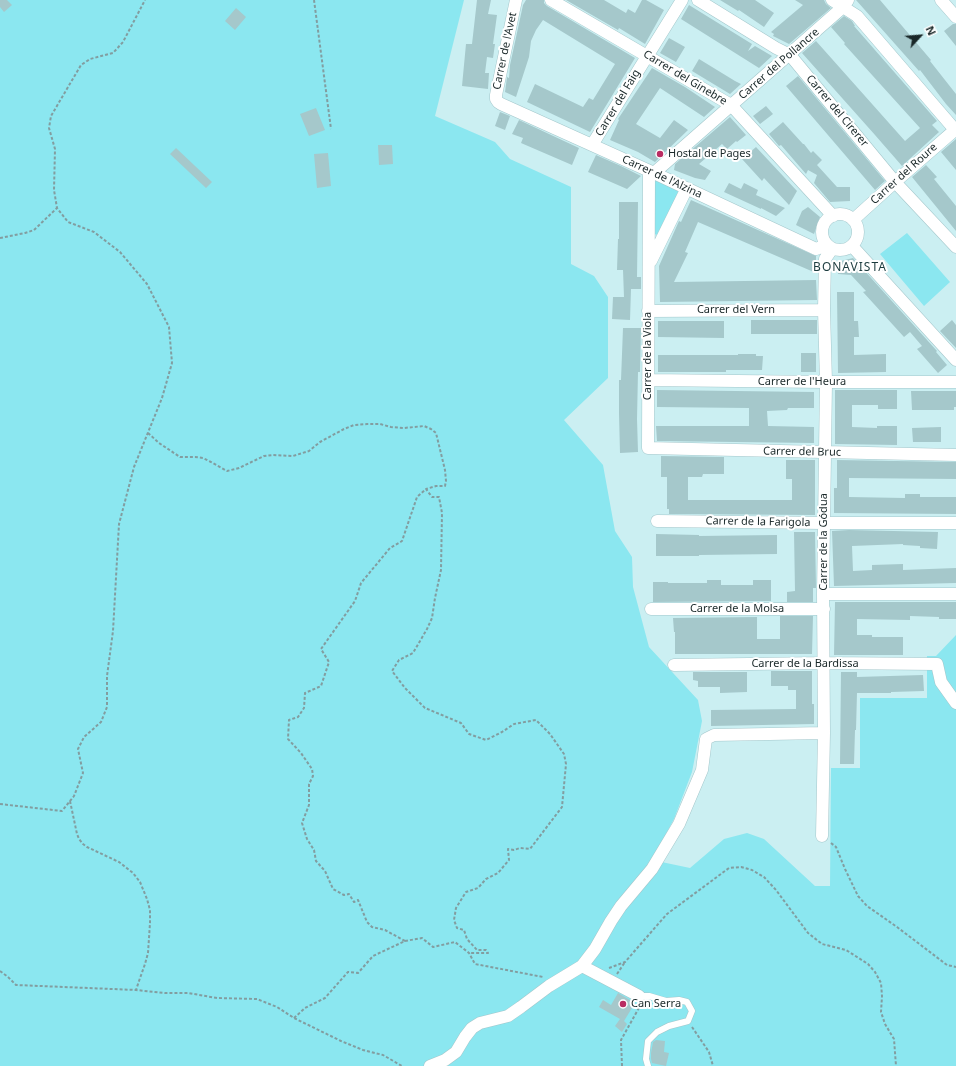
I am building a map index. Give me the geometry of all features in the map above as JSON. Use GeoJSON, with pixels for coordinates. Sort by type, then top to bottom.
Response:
{"type":"FeatureCollection","features":[{"type":"Feature","properties":{"kind":"street","name":"Carrer de l'Avet"},"geometry":{"type":"LineString","coordinates":[[498,102],[496,99],[497,89],[516,0]]}},
{"type":"Feature","properties":{"kind":"street","name":"Carrer del Ginebre"},"geometry":{"type":"LineString","coordinates":[[551,0],[731,105],[833,216]]}},
{"type":"Feature","properties":{"kind":"street","name":"Carrer del Faig"},"geometry":{"type":"LineString","coordinates":[[592,145],[682,0]]}},
{"type":"Feature","properties":{"kind":"street","name":"Carrer del Cirerer"},"geometry":{"type":"LineString","coordinates":[[698,0],[790,55],[895,182],[956,247]]}},
{"type":"Feature","properties":{"kind":"street"},"geometry":{"type":"LineString","coordinates":[[832,0],[846,4],[956,130]]}},
{"type":"Feature","properties":{"kind":"street"},"geometry":{"type":"LineString","coordinates":[[941,0],[956,17]]}},
{"type":"Feature","properties":{"kind":"street","name":"Carrer del Pollancre"},"geometry":{"type":"LineString","coordinates":[[651,172],[790,55],[846,4]]}},
{"type":"Feature","properties":{"kind":"street","name":"Carrer de l'Alzina"},"geometry":{"type":"LineString","coordinates":[[498,102],[687,188],[816,249],[830,247]]}},
{"type":"Feature","properties":{"kind":"street","name":"Carrer del Roure"},"geometry":{"type":"LineString","coordinates":[[853,220],[956,130]]}},
{"type":"Feature","properties":{"kind":"street","name":"Carrer de la Viola"},"geometry":{"type":"LineString","coordinates":[[648,448],[648,311],[651,172]]}},
{"type":"Feature","properties":{"kind":"street","name":"Carrer de la Viola"},"geometry":{"type":"LineString","coordinates":[[649,264],[687,188]]}},
{"type":"Feature","properties":{"kind":"street"},"geometry":{"type":"LineString","coordinates":[[840,214],[853,220],[858,229],[857,238],[852,246],[843,250],[830,247],[823,237],[822,229],[826,221],[833,216],[840,214]]}},
{"type":"Feature","properties":{"kind":"street"},"geometry":{"type":"LineString","coordinates":[[852,246],[956,360]]}},
{"type":"Feature","properties":{"kind":"street","name":"Carrer de la Gódua"},"geometry":{"type":"LineString","coordinates":[[822,836],[826,382],[824,310],[825,259],[830,247]]}},
{"type":"Feature","properties":{"kind":"street","name":"Carrer del Vern"},"geometry":{"type":"LineString","coordinates":[[648,311],[824,310]]}},
{"type":"Feature","properties":{"kind":"street","name":"Carrer de l'Heura"},"geometry":{"type":"LineString","coordinates":[[648,380],[956,382]]}},
{"type":"Feature","properties":{"kind":"street","name":"Carrer del Bruc"},"geometry":{"type":"LineString","coordinates":[[648,448],[956,455]]}},
{"type":"Feature","properties":{"kind":"street","name":"Carrer de la Farigola"},"geometry":{"type":"LineString","coordinates":[[656,521],[956,523]]}},
{"type":"Feature","properties":{"kind":"street"},"geometry":{"type":"LineString","coordinates":[[824,594],[956,594]]}},
{"type":"Feature","properties":{"kind":"street","name":"Carrer de la Molsa"},"geometry":{"type":"LineString","coordinates":[[651,610],[824,609]]}},
{"type":"Feature","properties":{"kind":"street","name":"Carrer de la Bardissa"},"geometry":{"type":"LineString","coordinates":[[674,665],[937,664],[941,682],[956,703]]}},
{"type":"Feature","properties":{"kind":"street"},"geometry":{"type":"LineString","coordinates":[[430,1066],[445,1060],[456,1052],[472,1028],[480,1023],[508,1016],[582,966],[595,949],[621,906],[652,869],[679,824],[702,770],[706,739],[714,735],[824,733]]}},
{"type":"Feature","properties":{"kind":"street"},"geometry":{"type":"LineString","coordinates":[[582,966],[639,996]]}},
{"type":"Feature","properties":{"kind":"lane"},"geometry":{"type":"LineString","coordinates":[[639,996],[649,996],[666,1001],[679,1000],[687,1002],[692,1012],[688,1021],[669,1026],[657,1032],[648,1041],[646,1059],[648,1066]]}},
{"type":"Feature","properties":{"kind":"path"},"geometry":{"type":"LineString","coordinates":[[0,804],[62,811],[74,796],[83,773],[78,749],[84,737],[101,722],[107,707],[107,676],[113,631],[119,524],[134,467],[162,398],[172,363],[169,327],[147,284],[120,252],[94,232],[68,222],[57,208],[54,190],[55,149],[49,128],[51,116],[81,65],[90,59],[113,53],[123,42],[145,0]]}},
{"type":"Feature","properties":{"kind":"path"},"geometry":{"type":"LineString","coordinates":[[314,0],[331,129]]}},
{"type":"Feature","properties":{"kind":"path"},"geometry":{"type":"LineString","coordinates":[[0,238],[34,230],[57,208]]}},
{"type":"Feature","properties":{"kind":"path"},"geometry":{"type":"LineString","coordinates":[[148,433],[159,443],[180,457],[203,458],[227,471],[239,468],[264,456],[273,455],[288,457],[309,451],[320,442],[354,425],[380,424],[404,428],[424,426],[436,433],[445,470],[445,486],[436,486],[426,489],[417,497],[402,541],[390,548],[361,583],[355,601],[321,649],[329,662],[321,686],[305,693],[304,708],[298,717],[289,720],[288,739],[312,769],[313,776],[309,784],[309,805],[302,823],[307,839],[314,850],[316,861],[325,871],[333,889],[344,895],[348,894],[354,902],[358,900],[367,922],[372,927],[385,930],[405,941]]}},
{"type":"Feature","properties":{"kind":"path"},"geometry":{"type":"LineString","coordinates":[[426,489],[432,497],[439,497],[441,507],[442,570],[432,618],[427,629],[414,653],[399,660],[392,671],[405,688],[425,708],[461,723],[469,734],[486,740],[514,724],[536,720],[550,734],[564,754],[566,764],[562,806],[530,849],[508,849],[509,860],[498,873],[486,879],[478,888],[466,892],[456,908],[454,920],[458,928],[464,930],[467,938],[477,950],[486,950],[488,953],[469,953]]}},
{"type":"Feature","properties":{"kind":"path"},"geometry":{"type":"LineString","coordinates":[[70,801],[79,839],[83,844],[119,862],[133,873],[140,882],[148,899],[150,910],[148,953],[146,964],[138,980],[136,990]]}},
{"type":"Feature","properties":{"kind":"path"},"geometry":{"type":"LineString","coordinates":[[822,836],[836,847],[858,896],[867,906],[947,965],[956,967]]}},
{"type":"Feature","properties":{"kind":"path"},"geometry":{"type":"LineString","coordinates":[[612,982],[625,962],[666,914],[729,868],[752,870],[764,877],[776,890],[808,933],[822,944],[846,950],[868,964],[875,972],[881,983],[881,1012],[885,1024],[894,1039],[896,1066]]}},
{"type":"Feature","properties":{"kind":"path"},"geometry":{"type":"LineString","coordinates":[[294,1018],[305,1008],[325,998],[348,972],[358,973],[373,956],[405,941],[422,938],[433,947],[455,942],[469,953],[475,964],[560,980]]}},
{"type":"Feature","properties":{"kind":"path"},"geometry":{"type":"LineString","coordinates":[[597,973],[625,962]]}},
{"type":"Feature","properties":{"kind":"path"},"geometry":{"type":"LineString","coordinates":[[0,972],[16,985],[188,993],[217,998],[257,999],[276,1007],[294,1018],[341,1041],[363,1050],[383,1055],[402,1066]]}},
{"type":"Feature","properties":{"kind":"path"},"geometry":{"type":"LineString","coordinates":[[622,1066],[621,1040],[640,1007],[639,996]]}},
{"type":"Feature","properties":{"kind":"path"},"geometry":{"type":"LineString","coordinates":[[688,1021],[709,1052],[713,1066]]}},
{"type":"Feature","properties":{"kind":"shaded area"},"geometry":{"type":"Polygon","coordinates":[[[0,0],[464,0],[435,116],[495,142],[510,159],[571,187],[571,264],[594,276],[608,297],[608,378],[564,420],[603,465],[615,531],[632,557],[633,587],[649,647],[698,700],[702,721],[692,772],[674,819],[652,860],[690,868],[724,839],[747,833],[764,839],[815,886],[830,886],[831,768],[860,768],[860,698],[927,698],[927,656],[936,656],[956,635],[956,1066],[0,1066],[0,0]]]}},
{"type":"Feature","properties":{"kind":"shaded area"},"geometry":{"type":"Polygon","coordinates":[[[655,178],[679,190],[660,234],[657,235],[655,234],[655,178]]]}},
{"type":"Feature","properties":{"kind":"shaded area"},"geometry":{"type":"Polygon","coordinates":[[[907,233],[950,282],[924,306],[880,254],[907,233]]]}},
{"type":"Feature","properties":{"kind":"building"},"geometry":{"type":"Polygon","coordinates":[[[0,0],[7,0],[12,5],[4,12],[0,7],[0,0]]]}},
{"type":"Feature","properties":{"kind":"building"},"geometry":{"type":"Polygon","coordinates":[[[477,0],[491,0],[488,14],[497,15],[493,44],[495,44],[493,58],[487,57],[485,73],[489,73],[488,89],[462,86],[466,44],[472,44],[477,0]]]}},
{"type":"Feature","properties":{"kind":"building"},"geometry":{"type":"Polygon","coordinates":[[[526,0],[544,0],[544,3],[547,6],[635,58],[590,132],[527,102],[535,84],[583,107],[589,98],[593,100],[615,64],[543,20],[531,41],[529,57],[516,97],[505,92],[523,5],[526,0]]]}},
{"type":"Feature","properties":{"kind":"building"},"geometry":{"type":"Polygon","coordinates":[[[566,0],[604,0],[626,13],[628,9],[635,13],[642,0],[646,0],[664,10],[645,44],[619,28],[618,30],[566,0]]]}},
{"type":"Feature","properties":{"kind":"building"},"geometry":{"type":"Polygon","coordinates":[[[720,0],[755,0],[774,13],[764,27],[739,10],[738,11],[720,0]]]}},
{"type":"Feature","properties":{"kind":"building"},"geometry":{"type":"Polygon","coordinates":[[[795,0],[824,0],[831,8],[789,44],[773,36],[774,34],[771,32],[803,5],[795,0]]]}},
{"type":"Feature","properties":{"kind":"building"},"geometry":{"type":"Polygon","coordinates":[[[856,0],[880,0],[931,60],[930,61],[956,94],[956,115],[920,70],[919,71],[856,0]]]}},
{"type":"Feature","properties":{"kind":"building"},"geometry":{"type":"Polygon","coordinates":[[[689,5],[752,44],[748,51],[755,46],[772,56],[759,68],[681,19],[689,5]]]}},
{"type":"Feature","properties":{"kind":"building"},"geometry":{"type":"Polygon","coordinates":[[[236,8],[246,17],[235,30],[225,21],[236,8]]]}},
{"type":"Feature","properties":{"kind":"building"},"geometry":{"type":"Polygon","coordinates":[[[844,16],[852,21],[854,26],[937,121],[932,125],[939,132],[902,166],[802,53],[816,41],[905,141],[920,128],[844,44],[845,43],[831,27],[844,16]]]}},
{"type":"Feature","properties":{"kind":"building"},"geometry":{"type":"Polygon","coordinates":[[[953,24],[956,24],[956,46],[944,31],[953,24]]]}},
{"type":"Feature","properties":{"kind":"building"},"geometry":{"type":"Polygon","coordinates":[[[669,38],[685,47],[676,62],[660,53],[669,38]]]}},
{"type":"Feature","properties":{"kind":"building"},"geometry":{"type":"Polygon","coordinates":[[[699,59],[741,84],[730,94],[692,71],[699,59]]]}},
{"type":"Feature","properties":{"kind":"building"},"geometry":{"type":"Polygon","coordinates":[[[652,68],[685,87],[715,107],[704,117],[660,88],[636,124],[660,138],[674,120],[688,130],[655,162],[638,152],[610,140],[619,120],[618,119],[652,68]]]}},
{"type":"Feature","properties":{"kind":"building"},"geometry":{"type":"Polygon","coordinates":[[[798,76],[885,181],[875,190],[786,86],[798,76]]]}},
{"type":"Feature","properties":{"kind":"building"},"geometry":{"type":"Polygon","coordinates":[[[766,106],[773,114],[760,124],[753,116],[766,106]]]}},
{"type":"Feature","properties":{"kind":"building"},"geometry":{"type":"Polygon","coordinates":[[[316,108],[325,130],[309,136],[300,114],[316,108]]]}},
{"type":"Feature","properties":{"kind":"building"},"geometry":{"type":"Polygon","coordinates":[[[500,112],[510,116],[505,130],[495,126],[500,112]]]}},
{"type":"Feature","properties":{"kind":"building"},"geometry":{"type":"Polygon","coordinates":[[[730,117],[746,135],[727,149],[722,144],[699,164],[711,171],[705,180],[674,170],[675,164],[730,117]]]}},
{"type":"Feature","properties":{"kind":"building"},"geometry":{"type":"Polygon","coordinates":[[[519,120],[579,148],[572,165],[521,143],[523,138],[512,134],[519,120]]]}},
{"type":"Feature","properties":{"kind":"building"},"geometry":{"type":"Polygon","coordinates":[[[783,122],[811,153],[813,151],[822,160],[817,165],[837,187],[850,187],[850,201],[830,202],[814,183],[817,175],[808,170],[806,174],[781,145],[779,146],[769,134],[783,122]]]}},
{"type":"Feature","properties":{"kind":"building"},"geometry":{"type":"Polygon","coordinates":[[[956,139],[956,170],[941,152],[956,139]]]}},
{"type":"Feature","properties":{"kind":"building"},"geometry":{"type":"Polygon","coordinates":[[[378,145],[392,145],[393,164],[379,165],[378,145]]]}},
{"type":"Feature","properties":{"kind":"building"},"geometry":{"type":"Polygon","coordinates":[[[756,147],[797,191],[789,205],[764,178],[762,181],[742,159],[756,147]]]}},
{"type":"Feature","properties":{"kind":"building"},"geometry":{"type":"Polygon","coordinates":[[[176,148],[212,182],[206,188],[170,154],[176,148]]]}},
{"type":"Feature","properties":{"kind":"building"},"geometry":{"type":"Polygon","coordinates":[[[328,153],[331,186],[317,188],[314,154],[328,153]]]}},
{"type":"Feature","properties":{"kind":"building"},"geometry":{"type":"Polygon","coordinates":[[[596,155],[641,176],[627,189],[588,172],[596,155]]]}},
{"type":"Feature","properties":{"kind":"building"},"geometry":{"type":"Polygon","coordinates":[[[926,165],[937,177],[934,179],[956,206],[956,231],[912,177],[926,165]]]}},
{"type":"Feature","properties":{"kind":"building"},"geometry":{"type":"Polygon","coordinates":[[[729,183],[741,189],[744,183],[758,190],[756,195],[785,208],[776,216],[724,192],[729,183]]]}},
{"type":"Feature","properties":{"kind":"building"},"geometry":{"type":"Polygon","coordinates":[[[691,200],[816,256],[816,273],[698,222],[685,252],[688,253],[674,282],[816,280],[817,300],[660,302],[659,266],[679,221],[681,222],[691,200]]]}},
{"type":"Feature","properties":{"kind":"building"},"geometry":{"type":"Polygon","coordinates":[[[619,202],[638,202],[637,277],[641,277],[641,289],[631,289],[630,320],[612,319],[613,297],[624,297],[623,270],[617,270],[619,202]]]}},
{"type":"Feature","properties":{"kind":"building"},"geometry":{"type":"Polygon","coordinates":[[[808,207],[820,217],[814,234],[796,225],[802,211],[808,207]]]}},
{"type":"Feature","properties":{"kind":"building"},"geometry":{"type":"Polygon","coordinates":[[[853,258],[937,351],[936,352],[947,365],[938,373],[917,349],[922,346],[910,332],[904,337],[863,292],[866,291],[851,275],[838,274],[837,262],[853,258]]]}},
{"type":"Feature","properties":{"kind":"building"},"geometry":{"type":"Polygon","coordinates":[[[837,292],[854,292],[854,321],[858,321],[859,337],[854,337],[854,355],[886,354],[886,372],[838,373],[837,292]]]}},
{"type":"Feature","properties":{"kind":"building"},"geometry":{"type":"Polygon","coordinates":[[[751,320],[817,320],[817,334],[751,334],[751,320]]]}},
{"type":"Feature","properties":{"kind":"building"},"geometry":{"type":"Polygon","coordinates":[[[952,320],[956,325],[956,348],[940,331],[952,320]]]}},
{"type":"Feature","properties":{"kind":"building"},"geometry":{"type":"Polygon","coordinates":[[[658,321],[724,321],[724,338],[658,337],[658,321]]]}},
{"type":"Feature","properties":{"kind":"building"},"geometry":{"type":"Polygon","coordinates":[[[623,328],[641,328],[640,372],[638,372],[638,452],[620,453],[619,380],[621,380],[623,328]]]}},
{"type":"Feature","properties":{"kind":"building"},"geometry":{"type":"Polygon","coordinates":[[[801,353],[816,353],[816,372],[801,372],[801,353]]]}},
{"type":"Feature","properties":{"kind":"building"},"geometry":{"type":"Polygon","coordinates":[[[756,354],[756,356],[763,356],[762,370],[726,370],[726,372],[658,372],[658,355],[756,354]]]}},
{"type":"Feature","properties":{"kind":"building"},"geometry":{"type":"Polygon","coordinates":[[[657,390],[814,392],[814,408],[788,408],[787,410],[767,411],[768,426],[814,427],[814,443],[657,441],[656,426],[749,426],[749,408],[657,407],[657,390]]]}},
{"type":"Feature","properties":{"kind":"building"},"geometry":{"type":"Polygon","coordinates":[[[835,390],[897,390],[897,409],[878,409],[878,405],[852,405],[852,427],[877,428],[877,426],[897,426],[897,445],[835,444],[835,390]]]}},
{"type":"Feature","properties":{"kind":"building"},"geometry":{"type":"Polygon","coordinates":[[[911,391],[956,391],[956,407],[954,407],[954,410],[912,410],[911,391]]]}},
{"type":"Feature","properties":{"kind":"building"},"geometry":{"type":"Polygon","coordinates":[[[941,427],[941,442],[913,442],[912,428],[941,427]]]}},
{"type":"Feature","properties":{"kind":"building"},"geometry":{"type":"Polygon","coordinates":[[[661,456],[724,457],[724,474],[703,474],[702,477],[688,477],[688,500],[792,500],[792,479],[786,479],[786,460],[815,460],[815,515],[669,514],[669,509],[667,509],[667,477],[661,477],[661,456]]]}},
{"type":"Feature","properties":{"kind":"building"},"geometry":{"type":"Polygon","coordinates":[[[837,460],[956,462],[956,479],[849,478],[849,497],[905,498],[905,494],[920,494],[920,497],[956,497],[956,514],[834,513],[834,488],[837,488],[837,460]]]}},
{"type":"Feature","properties":{"kind":"building"},"geometry":{"type":"Polygon","coordinates":[[[832,531],[938,532],[937,549],[920,548],[920,546],[903,544],[852,546],[853,571],[872,570],[872,565],[903,564],[903,570],[956,568],[956,583],[834,586],[832,531]]]}},
{"type":"Feature","properties":{"kind":"building"},"geometry":{"type":"Polygon","coordinates":[[[794,532],[815,532],[816,588],[813,588],[813,602],[787,602],[787,592],[795,591],[794,532]]]}},
{"type":"Feature","properties":{"kind":"building"},"geometry":{"type":"Polygon","coordinates":[[[656,534],[699,536],[777,535],[777,554],[656,556],[656,534]]]}},
{"type":"Feature","properties":{"kind":"building"},"geometry":{"type":"Polygon","coordinates":[[[707,580],[721,580],[721,585],[753,585],[753,580],[771,580],[771,601],[653,602],[653,582],[707,583],[707,580]]]}},
{"type":"Feature","properties":{"kind":"building"},"geometry":{"type":"Polygon","coordinates":[[[835,602],[956,602],[956,619],[910,616],[910,620],[857,619],[857,635],[872,635],[872,637],[903,637],[903,655],[834,655],[835,602]]]}},
{"type":"Feature","properties":{"kind":"building"},"geometry":{"type":"Polygon","coordinates":[[[780,616],[813,616],[812,654],[675,654],[675,632],[673,618],[757,617],[757,639],[780,639],[780,616]]]}},
{"type":"Feature","properties":{"kind":"building"},"geometry":{"type":"Polygon","coordinates":[[[771,671],[812,671],[812,704],[814,704],[814,724],[711,726],[711,710],[796,709],[796,690],[788,690],[788,686],[771,686],[771,671]]]}},
{"type":"Feature","properties":{"kind":"building"},"geometry":{"type":"Polygon","coordinates":[[[693,672],[747,672],[747,692],[720,693],[720,687],[698,687],[698,681],[693,680],[693,672]]]}},
{"type":"Feature","properties":{"kind":"building"},"geometry":{"type":"Polygon","coordinates":[[[841,672],[857,672],[857,677],[923,675],[924,691],[857,693],[854,764],[840,764],[841,672]]]}},
{"type":"Feature","properties":{"kind":"building"},"geometry":{"type":"Polygon","coordinates":[[[618,993],[635,1003],[624,1021],[627,1024],[622,1032],[615,1026],[620,1019],[599,1007],[603,1000],[611,1005],[618,993]]]}},
{"type":"Feature","properties":{"kind":"building"},"geometry":{"type":"Polygon","coordinates":[[[656,1040],[665,1041],[664,1052],[669,1053],[666,1066],[652,1063],[651,1053],[653,1042],[656,1040]]]}},
{"type":"Feature","properties":{"kind":"place","name":"Hostal de Pages"},"geometry":{"type":"Point","coordinates":[660,154]}},
{"type":"Feature","properties":{"kind":"place","name":"Can Serra"},"geometry":{"type":"Point","coordinates":[623,1004]}},
{"type":"Feature","properties":{"kind":"district","name":"BONAVISTA"},"geometry":{"type":"Point","coordinates":[850,268]}}]}
